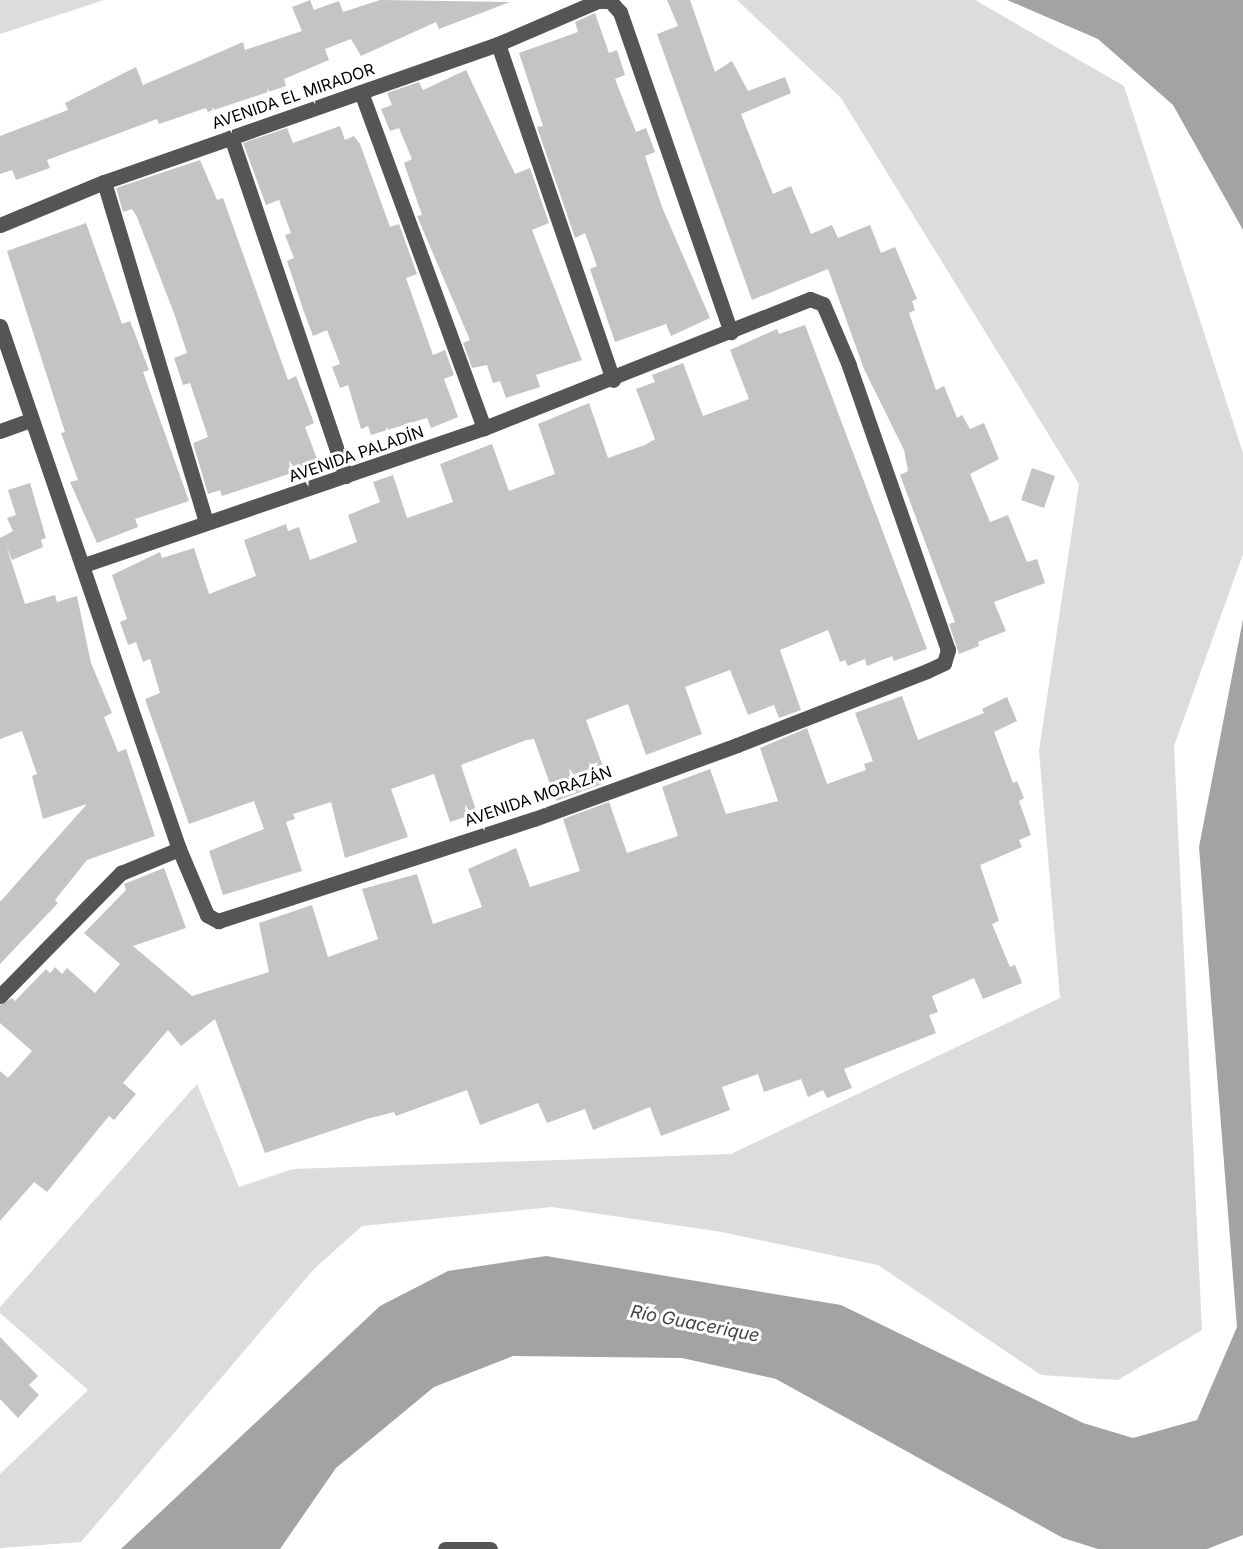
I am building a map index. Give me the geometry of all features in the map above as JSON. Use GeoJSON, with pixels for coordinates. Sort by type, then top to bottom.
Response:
{"type":"FeatureCollection","features":[{"type":"Feature","properties":{"kind":"street","name":"AVENIDA EL MIRADOR"},"geometry":{"type":"LineString","coordinates":[[0,225],[104,182],[498,44],[598,1]]}},
{"type":"Feature","properties":{"kind":"street"},"geometry":{"type":"LineString","coordinates":[[598,1],[610,1],[620,12],[731,332]]}},
{"type":"Feature","properties":{"kind":"street"},"geometry":{"type":"LineString","coordinates":[[498,44],[613,380]]}},
{"type":"Feature","properties":{"kind":"street"},"geometry":{"type":"LineString","coordinates":[[361,92],[484,428]]}},
{"type":"Feature","properties":{"kind":"street"},"geometry":{"type":"LineString","coordinates":[[231,137],[346,476]]}},
{"type":"Feature","properties":{"kind":"street"},"geometry":{"type":"LineString","coordinates":[[104,182],[206,522]]}},
{"type":"Feature","properties":{"kind":"street","name":"AVENIDA PALADÍN"},"geometry":{"type":"LineString","coordinates":[[84,565],[484,428],[613,380],[810,299],[823,304],[849,365],[948,650],[944,663]]}},
{"type":"Feature","properties":{"kind":"street"},"geometry":{"type":"LineString","coordinates":[[0,326],[31,420],[84,565]]}},
{"type":"Feature","properties":{"kind":"street"},"geometry":{"type":"LineString","coordinates":[[0,431],[31,420]]}},
{"type":"Feature","properties":{"kind":"street","name":"AVENIDA MORAZÁN"},"geometry":{"type":"LineString","coordinates":[[84,565],[179,849],[207,915],[218,921],[534,819],[944,663]]}},
{"type":"Feature","properties":{"kind":"street"},"geometry":{"type":"LineString","coordinates":[[0,996],[121,873],[179,849]]}},
{"type":"Feature","properties":{"kind":"street"},"geometry":{"type":"LineString","coordinates":[[445,1549],[490,1549]]}},
{"type":"Feature","properties":{"kind":"shaded area"},"geometry":{"type":"Polygon","coordinates":[[[0,0],[104,0],[0,34],[0,0]]]}},
{"type":"Feature","properties":{"kind":"shaded area"},"geometry":{"type":"Polygon","coordinates":[[[737,0],[975,0],[1124,86],[1243,453],[1243,554],[1174,746],[1202,1330],[1118,1380],[1041,1375],[878,1265],[722,1232],[552,1207],[362,1226],[314,1269],[81,1542],[0,1548],[0,1474],[88,1390],[0,1313],[0,1307],[197,1084],[239,1187],[293,1169],[731,1154],[1060,998],[1039,751],[1079,484],[841,98],[737,0]]]}},
{"type":"Feature","properties":{"kind":"water"},"geometry":{"type":"Polygon","coordinates":[[[1007,0],[1243,0],[1243,230],[1173,105],[1098,39],[1007,0]]]}},
{"type":"Feature","properties":{"kind":"water","name":"Río Guacerique"},"geometry":{"type":"Polygon","coordinates":[[[1243,619],[1243,1535],[1207,1549],[1098,1549],[1063,1538],[776,1379],[682,1358],[513,1356],[434,1387],[336,1468],[280,1549],[121,1549],[380,1306],[448,1271],[546,1256],[841,1305],[1083,1423],[1133,1438],[1197,1420],[1237,1327],[1199,847],[1243,619]]]}},
{"type":"Feature","properties":{"kind":"building"},"geometry":{"type":"Polygon","coordinates":[[[310,0],[314,10],[339,1],[343,12],[380,0],[510,2],[439,29],[436,22],[361,56],[351,39],[325,49],[329,60],[284,79],[286,86],[208,112],[206,108],[159,124],[157,119],[47,160],[50,168],[16,180],[12,170],[0,174],[0,136],[68,110],[65,103],[136,67],[143,85],[243,42],[245,50],[302,31],[292,7],[310,0]]]}},
{"type":"Feature","properties":{"kind":"building"},"geometry":{"type":"Polygon","coordinates":[[[667,0],[690,0],[715,72],[732,61],[748,91],[785,77],[791,93],[741,114],[773,194],[791,186],[811,234],[832,225],[838,238],[870,225],[881,253],[895,247],[917,299],[912,301],[915,310],[909,313],[936,390],[944,386],[957,418],[962,415],[970,429],[984,423],[999,459],[970,474],[990,522],[1008,515],[1027,562],[1037,559],[1045,583],[994,602],[1006,631],[978,642],[979,646],[959,654],[949,624],[955,622],[900,475],[908,471],[904,450],[864,369],[828,269],[752,300],[657,34],[678,26],[667,0]]]}},
{"type":"Feature","properties":{"kind":"building"},"geometry":{"type":"Polygon","coordinates":[[[595,13],[609,53],[617,50],[625,75],[615,79],[636,132],[646,128],[655,152],[645,156],[662,207],[710,318],[671,336],[666,324],[615,342],[590,269],[597,266],[585,233],[575,238],[537,127],[543,126],[519,53],[578,32],[575,22],[595,13]]]}},
{"type":"Feature","properties":{"kind":"building"},"geometry":{"type":"Polygon","coordinates":[[[466,70],[515,174],[530,168],[549,223],[532,230],[582,360],[536,375],[540,387],[506,398],[500,381],[493,383],[487,365],[472,368],[463,343],[470,340],[417,216],[422,215],[404,163],[412,159],[399,128],[390,131],[381,109],[392,105],[387,93],[419,82],[423,90],[466,70]]]}},
{"type":"Feature","properties":{"kind":"building"},"geometry":{"type":"Polygon","coordinates":[[[340,126],[345,140],[354,136],[360,144],[390,227],[399,224],[417,274],[406,278],[433,355],[445,350],[454,375],[444,379],[458,417],[431,428],[427,418],[371,435],[368,426],[361,429],[348,385],[340,388],[332,367],[340,364],[327,330],[313,336],[304,312],[287,261],[294,258],[285,235],[291,233],[279,200],[266,205],[243,143],[287,128],[293,143],[340,126]]]}},
{"type":"Feature","properties":{"kind":"building"},"geometry":{"type":"Polygon","coordinates":[[[200,160],[217,200],[223,198],[288,380],[296,376],[314,423],[305,427],[319,464],[222,496],[220,490],[208,494],[193,443],[208,437],[190,383],[183,385],[174,358],[187,353],[175,316],[137,217],[132,209],[123,212],[116,188],[200,160]]]}},
{"type":"Feature","properties":{"kind":"building"},"geometry":{"type":"Polygon","coordinates":[[[86,223],[122,324],[130,321],[149,370],[143,372],[189,501],[135,519],[138,527],[97,543],[70,482],[78,480],[61,433],[65,432],[7,251],[86,223]]]}},
{"type":"Feature","properties":{"kind":"building"},"geometry":{"type":"Polygon","coordinates":[[[805,325],[927,649],[894,661],[892,656],[867,666],[865,659],[848,666],[845,660],[840,662],[828,630],[780,650],[801,710],[779,718],[774,705],[748,715],[730,670],[685,687],[702,734],[646,755],[628,704],[586,720],[605,772],[599,775],[602,784],[556,801],[534,739],[526,740],[461,765],[477,813],[450,822],[434,774],[391,789],[408,837],[345,858],[331,802],[293,814],[295,819],[286,822],[302,871],[223,895],[209,851],[264,829],[254,801],[189,824],[145,699],[160,693],[150,659],[143,662],[136,642],[128,645],[120,622],[127,619],[112,575],[160,552],[162,558],[194,548],[209,594],[256,576],[244,540],[286,524],[288,531],[299,527],[310,560],[357,542],[348,515],[380,502],[373,482],[393,475],[407,518],[453,502],[440,464],[492,444],[509,491],[555,474],[538,424],[589,403],[608,458],[645,445],[655,439],[636,389],[655,382],[652,375],[683,363],[703,416],[749,399],[730,350],[777,329],[779,334],[805,325]]]}},
{"type":"Feature","properties":{"kind":"building"},"geometry":{"type":"Polygon","coordinates":[[[1032,468],[1055,476],[1044,508],[1021,500],[1032,468]]]}},
{"type":"Feature","properties":{"kind":"building"},"geometry":{"type":"Polygon","coordinates":[[[30,483],[46,538],[41,540],[43,547],[12,560],[6,545],[25,604],[55,595],[57,602],[77,596],[91,663],[112,713],[104,717],[118,752],[126,749],[155,836],[87,860],[55,900],[58,903],[0,964],[0,902],[87,804],[43,819],[32,776],[37,774],[22,731],[0,739],[0,538],[13,531],[7,518],[16,515],[8,490],[30,483]]]}},
{"type":"Feature","properties":{"kind":"building"},"geometry":{"type":"Polygon","coordinates":[[[902,696],[918,740],[984,713],[982,709],[1007,697],[1017,721],[994,732],[1013,783],[1017,781],[1024,798],[1019,801],[1031,835],[1019,840],[1022,847],[980,865],[999,921],[992,924],[1010,967],[1015,965],[1022,983],[983,999],[974,978],[932,996],[938,1012],[929,1015],[936,1033],[844,1069],[852,1088],[827,1098],[823,1090],[808,1097],[801,1079],[764,1092],[758,1074],[722,1087],[730,1110],[661,1136],[650,1107],[593,1130],[585,1109],[547,1123],[538,1103],[480,1125],[467,1090],[396,1116],[394,1112],[367,1119],[265,1153],[215,1019],[181,1046],[168,1030],[123,1083],[136,1094],[114,1120],[109,1116],[47,1192],[34,1182],[0,1221],[0,1071],[8,1078],[32,1051],[0,1023],[0,1005],[12,998],[15,1001],[46,969],[50,973],[55,967],[62,974],[67,968],[95,993],[120,964],[84,933],[126,890],[124,884],[164,868],[186,928],[133,946],[192,996],[269,972],[259,923],[312,905],[328,957],[378,939],[362,889],[417,874],[433,924],[482,907],[468,869],[516,848],[530,887],[580,871],[563,819],[609,802],[627,853],[678,836],[662,787],[710,769],[726,814],[778,801],[760,748],[807,728],[827,784],[866,770],[864,764],[873,761],[855,713],[902,696]]]}},
{"type":"Feature","properties":{"kind":"building"},"geometry":{"type":"Polygon","coordinates":[[[0,1337],[38,1376],[29,1385],[39,1395],[18,1418],[0,1399],[0,1337]]]}}]}
